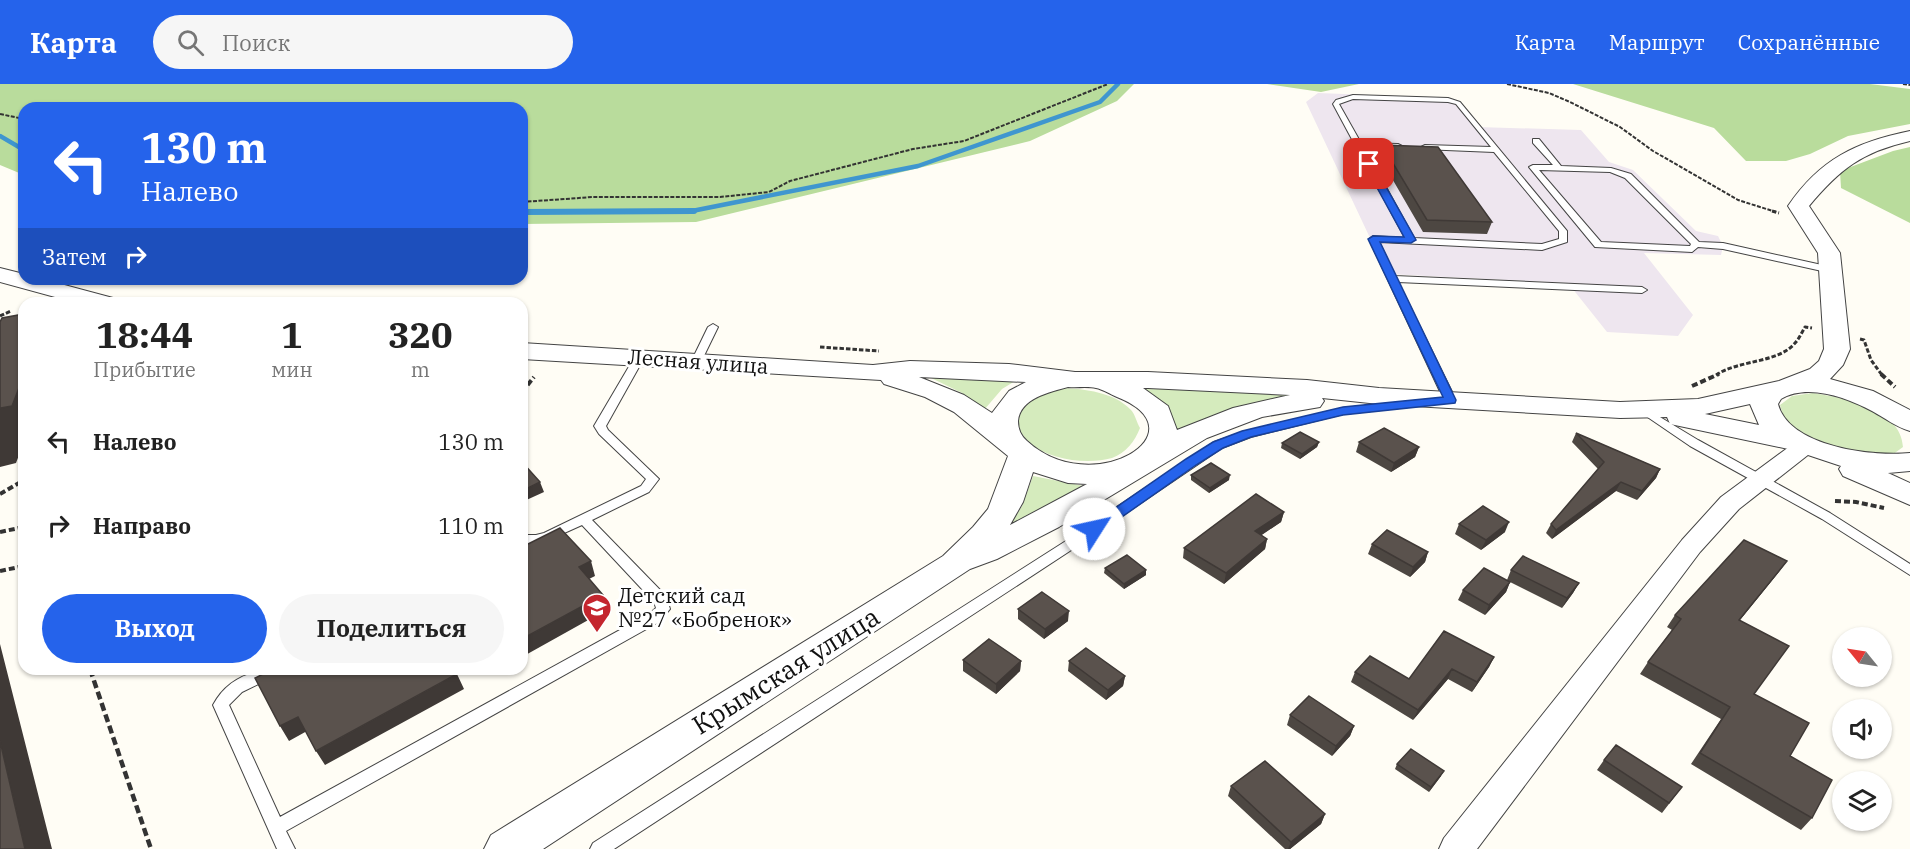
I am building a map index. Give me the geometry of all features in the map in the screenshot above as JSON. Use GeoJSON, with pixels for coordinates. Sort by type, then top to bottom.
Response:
{"type":"FeatureCollection","features":[{"type":"Feature","properties":{"kind":"street"},"geometry":{"type":"LineString","coordinates":[[1620,410],[1698,407],[1780,389],[1819,376],[1833,364],[1836,341],[1829,253],[1802,213],[1824,175],[1839,161],[1856,151],[1910,136]]}},
{"type":"Feature","properties":{"kind":"street"},"geometry":{"type":"LineString","coordinates":[[0,274],[18,280]]}},
{"type":"Feature","properties":{"kind":"street"},"geometry":{"type":"LineString","coordinates":[[30,285],[64,297]]}},
{"type":"Feature","properties":{"kind":"street"},"geometry":{"type":"LineString","coordinates":[[1836,341],[1866,387],[1900,407]]}},
{"type":"Feature","properties":{"kind":"street","name":"Лесная улица"},"geometry":{"type":"LineString","coordinates":[[528,351],[873,373]]}},
{"type":"Feature","properties":{"kind":"street"},"geometry":{"type":"LineString","coordinates":[[910,369],[1008,372],[1102,382],[1139,396],[1153,407],[1162,420],[1164,434],[1160,447],[1144,462],[1114,472],[1096,475],[1069,473],[1044,466],[1023,454],[972,412],[944,395],[873,373],[910,369]]}},
{"type":"Feature","properties":{"kind":"street"},"geometry":{"type":"LineString","coordinates":[[1023,454],[1007,436],[1004,419],[1011,403],[1027,391],[1049,383],[1075,380],[1148,380],[1307,388],[1379,396],[1620,410],[1732,427],[1862,463],[1888,465],[1910,462]]}},
{"type":"Feature","properties":{"kind":"street"},"geometry":{"type":"LineString","coordinates":[[1898,502],[1782,431],[1769,418],[1764,407],[1764,399],[1780,389],[1828,387],[1900,407]]}},
{"type":"Feature","properties":{"kind":"street"},"geometry":{"type":"LineString","coordinates":[[955,564],[1002,543],[1192,435],[1233,417],[1281,405],[1379,396]]}},
{"type":"Feature","properties":{"kind":"street"},"geometry":{"type":"LineString","coordinates":[[1456,849],[1691,546],[1730,503],[1805,446]]}},
{"type":"Feature","properties":{"kind":"street","name":"Крымская улица"},"geometry":{"type":"LineString","coordinates":[[506,849],[955,564],[981,539],[1000,515],[1011,491],[1023,454]]}},
{"type":"Feature","properties":{"kind":"lane"},"geometry":{"type":"LineString","coordinates":[[598,849],[1065,549],[1218,445],[1247,434],[1343,411],[1450,400],[1373,239],[1542,246],[1564,240],[1563,231],[1458,103],[1436,100],[1344,98],[1336,104],[1411,240]]}},
{"type":"Feature","properties":{"kind":"lane"},"geometry":{"type":"LineString","coordinates":[[1536,141],[1559,168]]}},
{"type":"Feature","properties":{"kind":"lane"},"geometry":{"type":"LineString","coordinates":[[1358,145],[1405,147]]}},
{"type":"Feature","properties":{"kind":"lane"},"geometry":{"type":"LineString","coordinates":[[1417,147],[1498,150]]}},
{"type":"Feature","properties":{"kind":"lane"},"geometry":{"type":"LineString","coordinates":[[1696,244],[1692,249],[1598,245],[1533,167],[1611,170],[1628,176],[1696,244],[1723,246],[1831,270]]}},
{"type":"Feature","properties":{"kind":"lane"},"geometry":{"type":"LineString","coordinates":[[1394,279],[1642,290]]}},
{"type":"Feature","properties":{"kind":"lane"},"geometry":{"type":"LineString","coordinates":[[696,362],[713,327]]}},
{"type":"Feature","properties":{"kind":"lane"},"geometry":{"type":"LineString","coordinates":[[528,539],[537,540],[584,519],[645,489],[653,479],[603,432],[600,426],[639,358]]}},
{"type":"Feature","properties":{"kind":"lane"},"geometry":{"type":"LineString","coordinates":[[1650,414],[1694,443],[1826,516],[1910,570]]}},
{"type":"Feature","properties":{"kind":"lane"},"geometry":{"type":"LineString","coordinates":[[276,828],[654,618],[663,609],[661,600],[584,519]]}},
{"type":"Feature","properties":{"kind":"lane"},"geometry":{"type":"LineString","coordinates":[[264,675],[231,692],[223,699],[221,705],[286,849]]}},
{"type":"Feature","properties":{"kind":"path"},"geometry":{"type":"LineString","coordinates":[[528,202],[593,197],[720,197],[769,192],[790,181],[913,148],[964,141],[1108,84]]}},
{"type":"Feature","properties":{"kind":"path"},"geometry":{"type":"LineString","coordinates":[[1507,84],[1549,93],[1591,112],[1620,127],[1653,151],[1738,200],[1802,213]]}},
{"type":"Feature","properties":{"kind":"path"},"geometry":{"type":"LineString","coordinates":[[1903,84],[1910,85]]}},
{"type":"Feature","properties":{"kind":"path"},"geometry":{"type":"LineString","coordinates":[[0,114],[18,118]]}},
{"type":"Feature","properties":{"kind":"path"},"geometry":{"type":"LineString","coordinates":[[0,316],[11,311]]}},
{"type":"Feature","properties":{"kind":"path"},"geometry":{"type":"LineString","coordinates":[[1836,341],[1864,340],[1867,356],[1900,407]]}},
{"type":"Feature","properties":{"kind":"path"},"geometry":{"type":"LineString","coordinates":[[528,384],[534,377]]}},
{"type":"Feature","properties":{"kind":"path"},"geometry":{"type":"LineString","coordinates":[[0,494],[18,484]]}},
{"type":"Feature","properties":{"kind":"path"},"geometry":{"type":"LineString","coordinates":[[1829,501],[1898,502]]}},
{"type":"Feature","properties":{"kind":"path"},"geometry":{"type":"LineString","coordinates":[[0,532],[18,528]]}},
{"type":"Feature","properties":{"kind":"path"},"geometry":{"type":"LineString","coordinates":[[0,571],[18,567]]}},
{"type":"Feature","properties":{"kind":"path"},"geometry":{"type":"LineString","coordinates":[[92,675],[151,849]]}},
{"type":"Feature","properties":{"kind":"shaded area"},"geometry":{"type":"Polygon","coordinates":[[[1318,93],[1449,98],[1457,101],[1477,127],[1581,130],[1609,162],[1633,170],[1696,231],[1718,236],[1723,246],[1721,255],[1644,253],[1693,315],[1678,336],[1607,332],[1568,283],[1387,274],[1306,102],[1318,93]]]}},
{"type":"Feature","properties":{"kind":"green space"},"geometry":{"type":"Polygon","coordinates":[[[0,84],[1134,84],[1117,101],[1030,141],[696,222],[528,224],[528,102],[18,102],[18,172],[0,165],[0,84]]]}},
{"type":"Feature","properties":{"kind":"green space"},"geometry":{"type":"Polygon","coordinates":[[[1267,84],[1359,84],[1321,92],[1267,84]]]}},
{"type":"Feature","properties":{"kind":"green space"},"geometry":{"type":"Polygon","coordinates":[[[1573,84],[1870,84],[1910,89],[1910,124],[1848,136],[1810,154],[1786,161],[1746,161],[1714,128],[1573,84]]]}},
{"type":"Feature","properties":{"kind":"green space"},"geometry":{"type":"Polygon","coordinates":[[[1910,147],[1910,223],[1841,188],[1840,171],[1910,147]]]}},
{"type":"Feature","properties":{"kind":"green space"},"geometry":{"type":"Polygon","coordinates":[[[925,375],[1020,378],[1002,389],[984,410],[962,393],[925,375]]]}},
{"type":"Feature","properties":{"kind":"green space"},"geometry":{"type":"Polygon","coordinates":[[[1138,386],[1319,393],[1235,407],[1176,434],[1138,386]]]}},
{"type":"Feature","properties":{"kind":"green space"},"geometry":{"type":"Polygon","coordinates":[[[1062,388],[1108,395],[1124,404],[1132,412],[1140,428],[1129,446],[1112,458],[1081,461],[1047,454],[1030,443],[1018,429],[1020,411],[1037,396],[1062,388]]]}},
{"type":"Feature","properties":{"kind":"green space"},"geometry":{"type":"Polygon","coordinates":[[[1813,393],[1855,402],[1882,414],[1900,434],[1903,447],[1892,455],[1834,449],[1806,437],[1784,419],[1780,405],[1792,396],[1813,393]]]}},
{"type":"Feature","properties":{"kind":"green space"},"geometry":{"type":"Polygon","coordinates":[[[1033,476],[1084,486],[1006,531],[1022,506],[1033,476]]]}},
{"type":"Feature","properties":{"kind":"building"},"geometry":{"type":"Polygon","coordinates":[[[1382,145],[1438,147],[1492,222],[1427,220],[1382,145]]]}},
{"type":"Feature","properties":{"kind":"building"},"geometry":{"type":"Polygon","coordinates":[[[18,315],[18,391],[12,406],[0,409],[0,322],[2,318],[18,315]]]}},
{"type":"Feature","properties":{"kind":"building"},"geometry":{"type":"Polygon","coordinates":[[[1384,428],[1419,447],[1394,463],[1359,442],[1384,428]]]}},
{"type":"Feature","properties":{"kind":"building"},"geometry":{"type":"Polygon","coordinates":[[[1300,432],[1319,442],[1302,454],[1282,443],[1300,432]]]}},
{"type":"Feature","properties":{"kind":"building"},"geometry":{"type":"Polygon","coordinates":[[[1576,433],[1660,469],[1642,491],[1621,482],[1556,530],[1551,524],[1604,462],[1576,433]]]}},
{"type":"Feature","properties":{"kind":"building"},"geometry":{"type":"Polygon","coordinates":[[[1211,463],[1230,475],[1210,488],[1191,475],[1211,463]]]}},
{"type":"Feature","properties":{"kind":"building"},"geometry":{"type":"Polygon","coordinates":[[[528,469],[540,482],[528,488],[528,469]]]}},
{"type":"Feature","properties":{"kind":"building"},"geometry":{"type":"Polygon","coordinates":[[[1256,494],[1284,512],[1255,531],[1267,539],[1226,573],[1184,548],[1256,494]]]}},
{"type":"Feature","properties":{"kind":"building"},"geometry":{"type":"Polygon","coordinates":[[[1483,506],[1509,522],[1486,540],[1459,524],[1483,506]]]}},
{"type":"Feature","properties":{"kind":"building"},"geometry":{"type":"Polygon","coordinates":[[[560,528],[591,561],[579,567],[603,595],[528,636],[528,544],[560,528]]]}},
{"type":"Feature","properties":{"kind":"building"},"geometry":{"type":"Polygon","coordinates":[[[1387,530],[1428,552],[1413,567],[1372,544],[1387,530]]]}},
{"type":"Feature","properties":{"kind":"building"},"geometry":{"type":"Polygon","coordinates":[[[1744,540],[1787,561],[1739,620],[1789,646],[1754,694],[1809,723],[1790,756],[1832,780],[1812,818],[1700,753],[1730,707],[1648,662],[1681,619],[1675,615],[1744,540]]]}},
{"type":"Feature","properties":{"kind":"building"},"geometry":{"type":"Polygon","coordinates":[[[1127,555],[1146,570],[1124,584],[1105,568],[1127,555]]]}},
{"type":"Feature","properties":{"kind":"building"},"geometry":{"type":"Polygon","coordinates":[[[1523,556],[1579,583],[1567,598],[1511,570],[1523,556]]]}},
{"type":"Feature","properties":{"kind":"building"},"geometry":{"type":"Polygon","coordinates":[[[1484,568],[1510,582],[1489,605],[1463,590],[1484,568]]]}},
{"type":"Feature","properties":{"kind":"building"},"geometry":{"type":"Polygon","coordinates":[[[1042,592],[1069,611],[1045,629],[1018,609],[1042,592]]]}},
{"type":"Feature","properties":{"kind":"building"},"geometry":{"type":"Polygon","coordinates":[[[1444,631],[1494,657],[1477,682],[1452,669],[1418,710],[1355,672],[1370,656],[1409,679],[1444,631]]]}},
{"type":"Feature","properties":{"kind":"building"},"geometry":{"type":"Polygon","coordinates":[[[989,639],[1021,661],[996,684],[963,660],[989,639]]]}},
{"type":"Feature","properties":{"kind":"building"},"geometry":{"type":"Polygon","coordinates":[[[1086,648],[1125,676],[1108,690],[1069,661],[1086,648]]]}},
{"type":"Feature","properties":{"kind":"building"},"geometry":{"type":"Polygon","coordinates":[[[261,675],[455,675],[316,751],[298,717],[280,726],[255,678],[261,675]]]}},
{"type":"Feature","properties":{"kind":"building"},"geometry":{"type":"Polygon","coordinates":[[[1309,696],[1354,726],[1336,746],[1290,715],[1309,696]]]}},
{"type":"Feature","properties":{"kind":"building"},"geometry":{"type":"Polygon","coordinates":[[[0,741],[25,849],[0,849],[0,741]]]}},
{"type":"Feature","properties":{"kind":"building"},"geometry":{"type":"Polygon","coordinates":[[[1616,745],[1682,787],[1669,803],[1604,760],[1616,745]]]}},
{"type":"Feature","properties":{"kind":"building"},"geometry":{"type":"Polygon","coordinates":[[[1411,749],[1444,771],[1431,787],[1397,764],[1411,749]]]}},
{"type":"Feature","properties":{"kind":"building"},"geometry":{"type":"Polygon","coordinates":[[[1265,761],[1325,814],[1291,842],[1231,786],[1265,761]]]}},
{"type":"Feature","properties":{"kind":"waterway"},"geometry":{"type":"LineString","coordinates":[[528,212],[692,211],[918,166],[1100,102],[1118,84]]}},
{"type":"Feature","properties":{"kind":"waterway"},"geometry":{"type":"LineString","coordinates":[[0,136],[18,146]]}},
{"type":"Feature","properties":{"kind":"waterway"},"geometry":{"type":"LineString","coordinates":[[528,212],[694,211]]}},
{"type":"Feature","properties":{"kind":"place","name":"Детский сад №27 «Бобренок»"},"geometry":{"type":"Point","coordinates":[597,634]}},
{"type":"Feature","properties":{"kind":"route"},"geometry":{"type":"LineString","coordinates":[[1094,529],[1218,445],[1247,434],[1343,411],[1450,400],[1373,239],[1411,240],[1369,164]]}}]}
